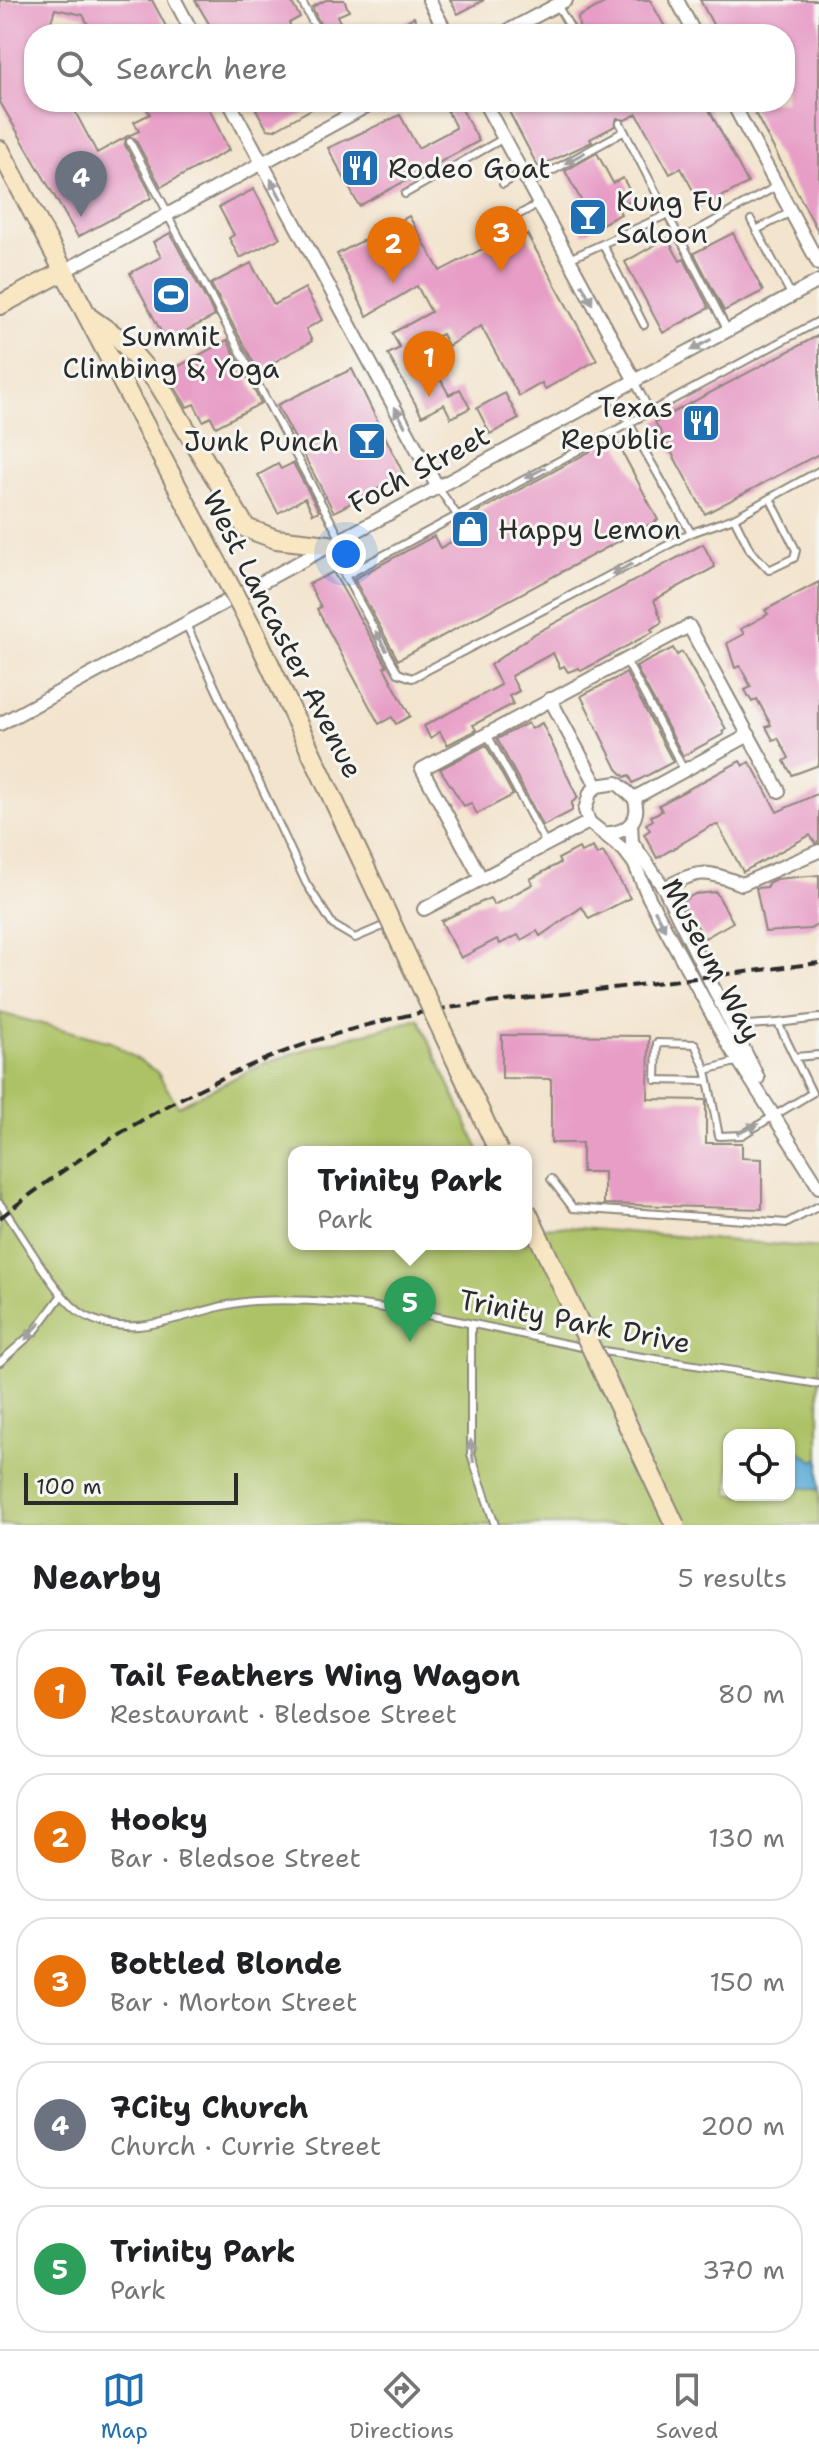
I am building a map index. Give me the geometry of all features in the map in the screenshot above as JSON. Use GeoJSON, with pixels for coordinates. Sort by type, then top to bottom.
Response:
{"type":"FeatureCollection","features":[{"type":"Feature","properties":{"kind":"main road","name":"West Lancaster Avenue"},"geometry":{"type":"LineString","coordinates":[[0,150],[254,631],[496,1146]]}},
{"type":"Feature","properties":{"kind":"main road"},"geometry":{"type":"LineString","coordinates":[[0,305],[64,271]]}},
{"type":"Feature","properties":{"kind":"main road"},"geometry":{"type":"LineString","coordinates":[[88,317],[120,339],[158,383],[246,528],[276,539],[334,542]]}},
{"type":"Feature","properties":{"kind":"main road"},"geometry":{"type":"LineString","coordinates":[[532,1223],[675,1525]]}},
{"type":"Feature","properties":{"kind":"street"},"geometry":{"type":"LineString","coordinates":[[175,0],[188,24]]}},
{"type":"Feature","properties":{"kind":"street"},"geometry":{"type":"LineString","coordinates":[[429,0],[442,24]]}},
{"type":"Feature","properties":{"kind":"street"},"geometry":{"type":"LineString","coordinates":[[677,0],[690,24]]}},
{"type":"Feature","properties":{"kind":"street"},"geometry":{"type":"LineString","coordinates":[[520,24],[559,2]]}},
{"type":"Feature","properties":{"kind":"street"},"geometry":{"type":"LineString","coordinates":[[234,112],[437,486]]}},
{"type":"Feature","properties":{"kind":"street"},"geometry":{"type":"LineString","coordinates":[[64,271],[348,112]]}},
{"type":"Feature","properties":{"kind":"street"},"geometry":{"type":"LineString","coordinates":[[490,112],[635,381]]}},
{"type":"Feature","properties":{"kind":"street"},"geometry":{"type":"LineString","coordinates":[[737,112],[819,264]]}},
{"type":"Feature","properties":{"kind":"street","name":"Foch Street"},"geometry":{"type":"LineString","coordinates":[[0,724],[819,281]]}},
{"type":"Feature","properties":{"kind":"street"},"geometry":{"type":"LineString","coordinates":[[481,878],[422,769],[689,626],[779,791]]}},
{"type":"Feature","properties":{"kind":"street"},"geometry":{"type":"LineString","coordinates":[[550,699],[597,786]]}},
{"type":"Feature","properties":{"kind":"street"},"geometry":{"type":"LineString","coordinates":[[634,798],[749,735]]}},
{"type":"Feature","properties":{"kind":"street"},"geometry":{"type":"LineString","coordinates":[[617,783],[634,798],[637,805],[631,823],[621,832],[603,833],[589,822],[586,801],[597,786],[617,783]]}},
{"type":"Feature","properties":{"kind":"street"},"geometry":{"type":"LineString","coordinates":[[424,909],[589,822]]}},
{"type":"Feature","properties":{"kind":"street","name":"Museum Way"},"geometry":{"type":"LineString","coordinates":[[631,823],[632,842],[664,888],[774,1113]]}},
{"type":"Feature","properties":{"kind":"street","name":"Museum Way"},"geometry":{"type":"LineString","coordinates":[[603,833],[634,863],[676,950],[739,1061],[819,1187]]}},
{"type":"Feature","properties":{"kind":"street"},"geometry":{"type":"LineString","coordinates":[[664,888],[694,872],[709,871],[742,884],[819,851]]}},
{"type":"Feature","properties":{"kind":"lane"},"geometry":{"type":"LineString","coordinates":[[301,0],[314,24]]}},
{"type":"Feature","properties":{"kind":"lane"},"geometry":{"type":"LineString","coordinates":[[559,2],[569,24]]}},
{"type":"Feature","properties":{"kind":"lane"},"geometry":{"type":"LineString","coordinates":[[620,123],[728,331]]}},
{"type":"Feature","properties":{"kind":"lane"},"geometry":{"type":"LineString","coordinates":[[503,184],[525,179],[623,132]]}},
{"type":"Feature","properties":{"kind":"lane"},"geometry":{"type":"LineString","coordinates":[[405,194],[504,138]]}},
{"type":"Feature","properties":{"kind":"lane"},"geometry":{"type":"LineString","coordinates":[[130,142],[334,542],[345,576],[398,673],[412,678],[691,533],[734,518],[819,471]]}},
{"type":"Feature","properties":{"kind":"lane"},"geometry":{"type":"LineString","coordinates":[[680,240],[777,186]]}},
{"type":"Feature","properties":{"kind":"lane"},"geometry":{"type":"LineString","coordinates":[[520,214],[539,203]]}},
{"type":"Feature","properties":{"kind":"lane"},"geometry":{"type":"LineString","coordinates":[[756,230],[791,212]]}},
{"type":"Feature","properties":{"kind":"lane"},"geometry":{"type":"LineString","coordinates":[[569,259],[666,215]]}},
{"type":"Feature","properties":{"kind":"lane"},"geometry":{"type":"LineString","coordinates":[[751,220],[792,296]]}},
{"type":"Feature","properties":{"kind":"lane"},"geometry":{"type":"LineString","coordinates":[[603,245],[644,325]]}},
{"type":"Feature","properties":{"kind":"lane"},"geometry":{"type":"LineString","coordinates":[[345,576],[819,321]]}},
{"type":"Feature","properties":{"kind":"lane"},"geometry":{"type":"LineString","coordinates":[[635,381],[650,411]]}},
{"type":"Feature","properties":{"kind":"lane"},"geometry":{"type":"LineString","coordinates":[[612,393],[691,533]]}},
{"type":"Feature","properties":{"kind":"lane"},"geometry":{"type":"LineString","coordinates":[[437,486],[457,515]]}},
{"type":"Feature","properties":{"kind":"lane"},"geometry":{"type":"LineString","coordinates":[[734,518],[762,565],[769,570],[784,564],[794,558],[796,550],[770,498]]}},
{"type":"Feature","properties":{"kind":"lane"},"geometry":{"type":"LineString","coordinates":[[185,622],[306,883],[333,925],[355,938],[391,922]]}},
{"type":"Feature","properties":{"kind":"lane"},"geometry":{"type":"LineString","coordinates":[[626,660],[684,770]]}},
{"type":"Feature","properties":{"kind":"lane"},"geometry":{"type":"LineString","coordinates":[[487,734],[546,844]]}},
{"type":"Feature","properties":{"kind":"lane"},"geometry":{"type":"LineString","coordinates":[[733,1026],[819,1018]]}},
{"type":"Feature","properties":{"kind":"lane"},"geometry":{"type":"LineString","coordinates":[[708,1081],[656,1080],[657,1043],[695,1044],[706,1070],[719,1136],[742,1135],[774,1113],[816,1093],[778,1023]]}},
{"type":"Feature","properties":{"kind":"lane"},"geometry":{"type":"LineString","coordinates":[[795,1057],[819,1055]]}},
{"type":"Feature","properties":{"kind":"lane"},"geometry":{"type":"LineString","coordinates":[[706,1070],[739,1061]]}},
{"type":"Feature","properties":{"kind":"lane"},"geometry":{"type":"LineString","coordinates":[[551,1179],[573,1208],[787,1223],[819,1206]]}},
{"type":"Feature","properties":{"kind":"lane","name":"Trinity Park Drive"},"geometry":{"type":"LineString","coordinates":[[0,1204],[27,1240],[61,1296],[83,1315],[111,1326],[139,1328],[211,1307],[255,1301],[332,1301],[408,1310],[633,1358],[819,1384]]}},
{"type":"Feature","properties":{"kind":"lane"},"geometry":{"type":"LineString","coordinates":[[0,1362],[35,1331],[61,1296]]}},
{"type":"Feature","properties":{"kind":"lane"},"geometry":{"type":"LineString","coordinates":[[471,1325],[471,1454],[495,1525]]}},
{"type":"Feature","properties":{"kind":"green space"},"geometry":{"type":"Polygon","coordinates":[[[0,1013],[111,1042],[157,1072],[178,1106],[261,1065],[315,1046],[419,1019],[477,1146],[288,1146],[288,1250],[532,1250],[532,1228],[555,1226],[819,1248],[819,1525],[0,1525],[0,1013]]]}},
{"type":"Feature","properties":{"kind":"water"},"geometry":{"type":"Polygon","coordinates":[[[795,1448],[814,1461],[819,1458],[819,1490],[795,1486],[795,1448]]]}},
{"type":"Feature","properties":{"kind":"building"},"geometry":{"type":"Polygon","coordinates":[[[0,0],[152,0],[165,24],[88,24],[83,15],[55,9],[50,24],[24,24],[24,112],[75,112],[97,153],[126,137],[125,145],[151,198],[78,237],[0,102],[0,0]]]}},
{"type":"Feature","properties":{"kind":"building"},"geometry":{"type":"Polygon","coordinates":[[[195,0],[290,0],[300,17],[290,24],[209,24],[195,0]]]}},
{"type":"Feature","properties":{"kind":"building"},"geometry":{"type":"Polygon","coordinates":[[[326,0],[344,0],[349,11],[337,16],[341,24],[320,24],[312,7],[326,0]]]}},
{"type":"Feature","properties":{"kind":"building"},"geometry":{"type":"Polygon","coordinates":[[[450,0],[484,0],[458,14],[450,0]]]}},
{"type":"Feature","properties":{"kind":"building"},"geometry":{"type":"Polygon","coordinates":[[[610,0],[650,0],[663,24],[579,24],[578,17],[610,0]]]}},
{"type":"Feature","properties":{"kind":"building"},"geometry":{"type":"Polygon","coordinates":[[[700,0],[819,0],[819,233],[754,112],[795,112],[795,24],[713,24],[700,0]]]}},
{"type":"Feature","properties":{"kind":"building"},"geometry":{"type":"Polygon","coordinates":[[[414,17],[418,24],[402,24],[414,17]]]}},
{"type":"Feature","properties":{"kind":"building"},"geometry":{"type":"Polygon","coordinates":[[[211,112],[229,150],[161,187],[135,139],[128,136],[139,131],[134,122],[150,114],[211,112]]]}},
{"type":"Feature","properties":{"kind":"building"},"geometry":{"type":"Polygon","coordinates":[[[258,112],[306,112],[274,130],[267,129],[258,112]]]}},
{"type":"Feature","properties":{"kind":"building"},"geometry":{"type":"Polygon","coordinates":[[[448,112],[463,112],[479,141],[359,206],[328,148],[400,115],[418,148],[456,128],[448,112]]]}},
{"type":"Feature","properties":{"kind":"building"},"geometry":{"type":"Polygon","coordinates":[[[509,112],[710,112],[748,183],[702,207],[681,168],[670,174],[637,114],[625,120],[617,118],[615,126],[590,139],[592,142],[538,167],[509,112]]]}},
{"type":"Feature","properties":{"kind":"building"},"geometry":{"type":"Polygon","coordinates":[[[597,153],[613,183],[623,178],[634,199],[618,208],[621,214],[583,234],[572,205],[581,200],[565,171],[597,153]]]}},
{"type":"Feature","properties":{"kind":"building"},"geometry":{"type":"Polygon","coordinates":[[[254,189],[280,238],[240,258],[229,238],[234,235],[219,207],[254,189]]]}},
{"type":"Feature","properties":{"kind":"building"},"geometry":{"type":"Polygon","coordinates":[[[409,216],[440,271],[517,231],[521,238],[527,234],[597,360],[545,389],[542,383],[519,396],[481,326],[448,346],[442,334],[421,344],[449,395],[460,389],[470,408],[451,418],[444,404],[422,416],[388,354],[400,348],[392,333],[431,312],[417,286],[367,316],[337,254],[409,216]]]}},
{"type":"Feature","properties":{"kind":"building","name":"Summit Climbing & Yoga"},"geometry":{"type":"Polygon","coordinates":[[[170,233],[215,316],[166,341],[130,273],[161,257],[153,242],[170,233]]]}},
{"type":"Feature","properties":{"kind":"building"},"geometry":{"type":"Polygon","coordinates":[[[733,233],[763,291],[724,311],[694,253],[733,233]]]}},
{"type":"Feature","properties":{"kind":"building"},"geometry":{"type":"Polygon","coordinates":[[[667,238],[680,261],[684,259],[709,308],[663,333],[625,262],[667,238]]]}},
{"type":"Feature","properties":{"kind":"building"},"geometry":{"type":"Polygon","coordinates":[[[251,263],[274,305],[305,288],[322,320],[306,329],[312,341],[258,371],[211,284],[251,263]]]}},
{"type":"Feature","properties":{"kind":"building"},"geometry":{"type":"Polygon","coordinates":[[[819,335],[819,454],[705,514],[655,422],[819,335]]]}},
{"type":"Feature","properties":{"kind":"building"},"geometry":{"type":"Polygon","coordinates":[[[227,340],[261,403],[216,427],[211,417],[203,421],[194,404],[187,407],[166,373],[227,340]]]}},
{"type":"Feature","properties":{"kind":"building"},"geometry":{"type":"Polygon","coordinates":[[[352,369],[404,475],[334,512],[277,405],[352,369]]]}},
{"type":"Feature","properties":{"kind":"building"},"geometry":{"type":"Polygon","coordinates":[[[505,393],[519,419],[490,434],[477,408],[505,393]]]}},
{"type":"Feature","properties":{"kind":"building"},"geometry":{"type":"Polygon","coordinates":[[[615,438],[658,520],[398,660],[354,579],[434,536],[440,548],[471,531],[465,519],[615,438]]]}},
{"type":"Feature","properties":{"kind":"building"},"geometry":{"type":"Polygon","coordinates":[[[293,463],[319,511],[313,514],[305,498],[278,513],[258,475],[278,464],[281,469],[293,463]]]}},
{"type":"Feature","properties":{"kind":"building"},"geometry":{"type":"Polygon","coordinates":[[[703,544],[715,567],[654,600],[662,622],[651,629],[653,632],[581,671],[579,668],[568,672],[564,666],[560,668],[553,653],[511,676],[519,691],[509,696],[513,704],[473,725],[476,730],[447,745],[440,732],[430,738],[424,726],[501,685],[490,665],[534,634],[703,544]]]}},
{"type":"Feature","properties":{"kind":"building"},"geometry":{"type":"Polygon","coordinates":[[[333,572],[387,666],[384,667],[410,716],[396,724],[392,717],[379,724],[317,609],[321,607],[309,584],[333,572]]]}},
{"type":"Feature","properties":{"kind":"building"},"geometry":{"type":"Polygon","coordinates":[[[819,582],[819,765],[792,775],[784,761],[789,758],[778,738],[773,740],[766,727],[771,725],[757,699],[752,702],[745,690],[751,687],[740,666],[735,668],[727,643],[744,634],[741,629],[768,614],[765,610],[819,582]]]}},
{"type":"Feature","properties":{"kind":"building"},"geometry":{"type":"Polygon","coordinates":[[[673,648],[677,655],[682,652],[726,729],[722,731],[724,734],[683,756],[636,667],[673,648]]]}},
{"type":"Feature","properties":{"kind":"building"},"geometry":{"type":"Polygon","coordinates":[[[626,673],[673,762],[633,783],[629,775],[625,777],[617,769],[581,696],[626,673]]]}},
{"type":"Feature","properties":{"kind":"building"},"geometry":{"type":"Polygon","coordinates":[[[528,723],[531,729],[542,723],[578,798],[572,802],[572,811],[543,826],[497,739],[528,723]]]}},
{"type":"Feature","properties":{"kind":"building"},"geometry":{"type":"Polygon","coordinates":[[[486,745],[513,795],[477,814],[471,803],[464,806],[440,769],[486,745]]]}},
{"type":"Feature","properties":{"kind":"building"},"geometry":{"type":"Polygon","coordinates":[[[740,761],[743,766],[749,762],[753,767],[777,812],[819,793],[819,842],[815,843],[810,835],[743,872],[718,825],[711,826],[657,858],[644,834],[650,830],[646,824],[653,820],[651,816],[662,811],[659,805],[740,761]]]}},
{"type":"Feature","properties":{"kind":"building"},"geometry":{"type":"Polygon","coordinates":[[[593,847],[597,855],[603,852],[630,898],[589,919],[582,907],[540,936],[537,931],[521,940],[518,935],[500,944],[497,939],[461,958],[441,921],[490,898],[494,905],[533,884],[530,879],[560,863],[558,859],[579,848],[581,852],[593,847]]]}},
{"type":"Feature","properties":{"kind":"building"},"geometry":{"type":"Polygon","coordinates":[[[819,875],[819,924],[810,929],[765,932],[756,888],[768,887],[768,883],[776,879],[819,875]]]}},
{"type":"Feature","properties":{"kind":"building"},"geometry":{"type":"Polygon","coordinates":[[[716,892],[733,922],[705,938],[681,902],[695,894],[716,892]]]}},
{"type":"Feature","properties":{"kind":"building"},"geometry":{"type":"Polygon","coordinates":[[[502,1035],[649,1036],[648,1099],[706,1100],[706,1143],[742,1143],[742,1158],[762,1159],[762,1209],[604,1204],[604,1172],[582,1172],[582,1143],[551,1143],[551,1079],[502,1078],[502,1035]]]}},
{"type":"Feature","properties":{"kind":"railway"},"geometry":{"type":"LineString","coordinates":[[0,1218],[50,1180],[153,1114],[262,1060],[320,1039],[440,1009],[819,963]]}},
{"type":"Feature","properties":{"kind":"place","name":"Rodeo Goat"},"geometry":{"type":"Point","coordinates":[360,168]}},
{"type":"Feature","properties":{"kind":"place","name":"7City Church"},"geometry":{"type":"Point","coordinates":[81,217]}},
{"type":"Feature","properties":{"kind":"place","name":"Kung Fu Saloon"},"geometry":{"type":"Point","coordinates":[588,217]}},
{"type":"Feature","properties":{"kind":"place","name":"Bottled Blonde"},"geometry":{"type":"Point","coordinates":[501,272]}},
{"type":"Feature","properties":{"kind":"place","name":"Hooky"},"geometry":{"type":"Point","coordinates":[393,283]}},
{"type":"Feature","properties":{"kind":"place","name":"Summit Climbing & Yoga"},"geometry":{"type":"Point","coordinates":[171,295]}},
{"type":"Feature","properties":{"kind":"place","name":"Tail Feathers Wing Wagon"},"geometry":{"type":"Point","coordinates":[429,397]}},
{"type":"Feature","properties":{"kind":"place","name":"Texas Republic"},"geometry":{"type":"Point","coordinates":[701,423]}},
{"type":"Feature","properties":{"kind":"place","name":"Junk Punch"},"geometry":{"type":"Point","coordinates":[367,441]}},
{"type":"Feature","properties":{"kind":"place","name":"Happy Lemon"},"geometry":{"type":"Point","coordinates":[470,529]}},
{"type":"Feature","properties":{"kind":"place","name":"Trinity Park"},"geometry":{"type":"Point","coordinates":[410,1342]}}]}
